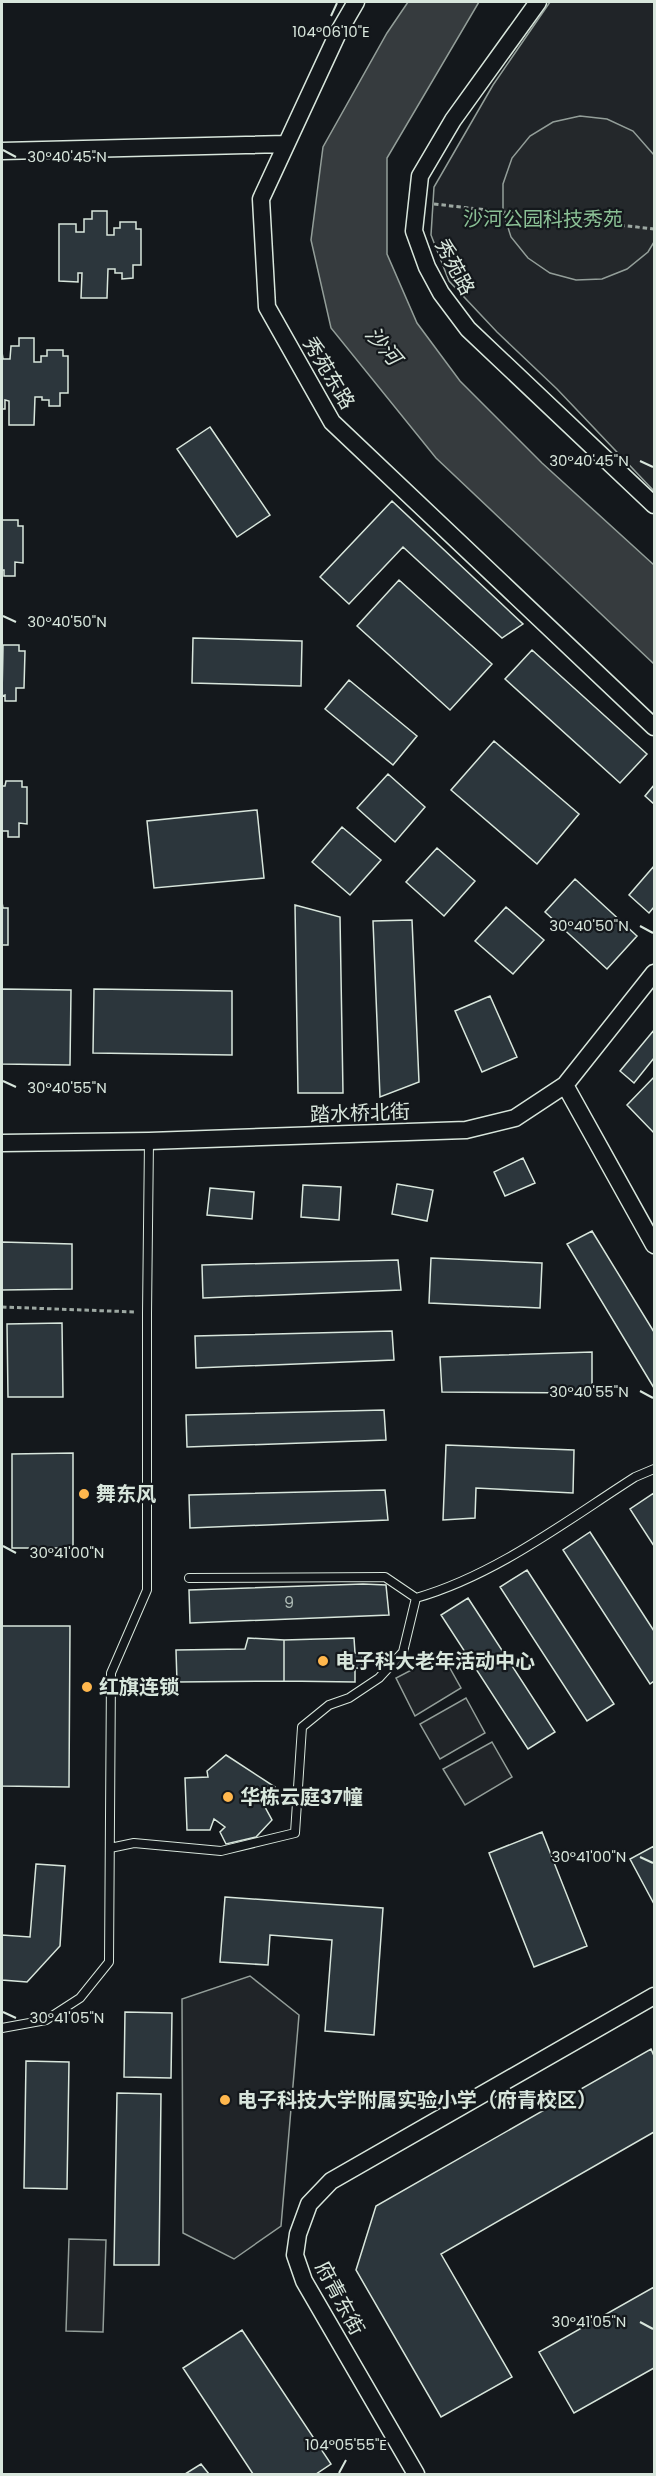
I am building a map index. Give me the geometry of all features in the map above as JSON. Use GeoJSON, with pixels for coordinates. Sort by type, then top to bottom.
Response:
{"type":"FeatureCollection","features":[{"type":"Feature","properties":{"kind":"street","name":"秀苑东路"},"geometry":{"type":"LineString","coordinates":[[356,2],[338,33],[261,199],[267,307],[332,422],[654,728]]}},
{"type":"Feature","properties":{"kind":"street","name":"秀苑路"},"geometry":{"type":"LineString","coordinates":[[538,2],[453,120],[420,176],[414,231],[427,267],[441,293],[468,329],[654,505]]}},
{"type":"Feature","properties":{"kind":"street"},"geometry":{"type":"LineString","coordinates":[[2,151],[286,144]]}},
{"type":"Feature","properties":{"kind":"street","name":"踏水桥北街"},"geometry":{"type":"LineString","coordinates":[[2,1143],[149,1141],[466,1130],[515,1118],[565,1085],[654,973]]}},
{"type":"Feature","properties":{"kind":"street"},"geometry":{"type":"LineString","coordinates":[[565,1085],[654,1245]]}},
{"type":"Feature","properties":{"kind":"street","name":"府青东街"},"geometry":{"type":"LineString","coordinates":[[416,2475],[304,2282],[296,2255],[298,2234],[309,2204],[331,2181],[654,1996]]}},
{"type":"Feature","properties":{"kind":"lane"},"geometry":{"type":"LineString","coordinates":[[2,2028],[46,2020],[80,1998],[109,1962],[111,1673],[147,1590],[149,1141]]}},
{"type":"Feature","properties":{"kind":"lane"},"geometry":{"type":"LineString","coordinates":[[416,1598],[443,1590],[513,1555],[635,1477],[654,1469]]}},
{"type":"Feature","properties":{"kind":"lane"},"geometry":{"type":"LineString","coordinates":[[189,1578],[385,1577],[416,1598]]}},
{"type":"Feature","properties":{"kind":"lane"},"geometry":{"type":"LineString","coordinates":[[110,1848],[134,1843],[221,1851],[295,1833],[302,1727],[329,1705],[349,1698],[379,1678],[403,1652],[416,1598]]}},
{"type":"Feature","properties":{"kind":"path"},"geometry":{"type":"LineString","coordinates":[[418,202],[654,229]]}},
{"type":"Feature","properties":{"kind":"path"},"geometry":{"type":"LineString","coordinates":[[2,1307],[147,1313]]}},
{"type":"Feature","properties":{"kind":"green space","name":"沙河公园科技秀苑"},"geometry":{"type":"Polygon","coordinates":[[[550,2],[654,2],[654,491],[557,389],[497,332],[449,281],[431,235],[434,187],[493,85],[550,2]]]}},
{"type":"Feature","properties":{"kind":"green space"},"geometry":{"type":"Polygon","coordinates":[[[442,1654],[461,1688],[415,1716],[396,1678],[442,1654]]]}},
{"type":"Feature","properties":{"kind":"green space"},"geometry":{"type":"Polygon","coordinates":[[[466,1698],[485,1733],[440,1759],[420,1724],[466,1698]]]}},
{"type":"Feature","properties":{"kind":"green space"},"geometry":{"type":"Polygon","coordinates":[[[492,1742],[512,1777],[465,1805],[443,1769],[492,1742]]]}},
{"type":"Feature","properties":{"kind":"green space"},"geometry":{"type":"Polygon","coordinates":[[[250,1976],[299,2015],[281,2226],[234,2259],[183,2233],[182,1999],[250,1976]]]}},
{"type":"Feature","properties":{"kind":"green space"},"geometry":{"type":"Polygon","coordinates":[[[69,2239],[106,2240],[103,2332],[66,2331],[69,2239]]]}},
{"type":"Feature","properties":{"kind":"shaded area"},"geometry":{"type":"Polygon","coordinates":[[[580,116],[607,119],[633,131],[654,155],[654,242],[648,252],[627,269],[602,279],[576,280],[550,273],[528,258],[511,237],[503,212],[503,184],[512,158],[530,136],[553,122],[580,116]]]}},
{"type":"Feature","properties":{"kind":"water","name":"沙河"},"geometry":{"type":"Polygon","coordinates":[[[408,2],[479,2],[387,158],[387,254],[417,323],[460,381],[542,463],[654,565],[654,664],[436,458],[331,328],[311,240],[323,147],[387,33],[408,2]]]}},
{"type":"Feature","properties":{"kind":"building"},"geometry":{"type":"Polygon","coordinates":[[[92,211],[107,211],[107,235],[114,235],[114,228],[120,228],[120,222],[136,222],[136,229],[141,229],[141,265],[133,265],[133,278],[122,279],[122,273],[115,273],[115,269],[108,269],[107,298],[81,298],[82,273],[78,273],[78,282],[59,281],[59,224],[76,224],[76,232],[84,232],[84,219],[92,219],[92,211]]]}},
{"type":"Feature","properties":{"kind":"building"},"geometry":{"type":"Polygon","coordinates":[[[19,338],[34,338],[34,362],[41,362],[41,356],[47,356],[47,350],[63,350],[63,356],[68,356],[68,393],[60,393],[60,406],[49,406],[49,400],[35,397],[34,425],[9,425],[9,401],[5,400],[5,409],[2,409],[2,352],[3,359],[10,359],[11,346],[19,346],[19,338]]]}},
{"type":"Feature","properties":{"kind":"building"},"geometry":{"type":"Polygon","coordinates":[[[210,427],[270,515],[237,537],[177,449],[210,427]]]}},
{"type":"Feature","properties":{"kind":"building"},"geometry":{"type":"Polygon","coordinates":[[[392,501],[523,624],[502,638],[403,547],[349,604],[320,577],[392,501]]]}},
{"type":"Feature","properties":{"kind":"building"},"geometry":{"type":"Polygon","coordinates":[[[2,520],[18,520],[18,526],[23,526],[23,563],[15,562],[15,576],[4,576],[4,570],[2,570],[2,520]]]}},
{"type":"Feature","properties":{"kind":"building"},"geometry":{"type":"Polygon","coordinates":[[[399,580],[492,664],[450,710],[357,626],[399,580]]]}},
{"type":"Feature","properties":{"kind":"building"},"geometry":{"type":"Polygon","coordinates":[[[193,638],[302,641],[301,686],[192,683],[193,638]]]}},
{"type":"Feature","properties":{"kind":"building"},"geometry":{"type":"Polygon","coordinates":[[[3,645],[19,645],[19,651],[25,651],[24,688],[16,688],[16,701],[5,701],[5,695],[2,696],[3,645]]]}},
{"type":"Feature","properties":{"kind":"building"},"geometry":{"type":"Polygon","coordinates":[[[532,650],[647,754],[620,783],[505,679],[532,650]]]}},
{"type":"Feature","properties":{"kind":"building"},"geometry":{"type":"Polygon","coordinates":[[[349,680],[417,736],[393,765],[325,709],[349,680]]]}},
{"type":"Feature","properties":{"kind":"building"},"geometry":{"type":"Polygon","coordinates":[[[494,741],[579,814],[537,864],[451,790],[494,741]]]}},
{"type":"Feature","properties":{"kind":"building"},"geometry":{"type":"Polygon","coordinates":[[[388,774],[425,807],[395,842],[357,808],[388,774]]]}},
{"type":"Feature","properties":{"kind":"building"},"geometry":{"type":"Polygon","coordinates":[[[6,781],[22,781],[22,787],[27,787],[27,824],[19,823],[19,837],[8,837],[8,831],[2,831],[2,786],[5,786],[6,781]]]}},
{"type":"Feature","properties":{"kind":"building"},"geometry":{"type":"Polygon","coordinates":[[[654,785],[654,804],[645,796],[654,785]]]}},
{"type":"Feature","properties":{"kind":"building"},"geometry":{"type":"Polygon","coordinates":[[[257,810],[264,878],[154,888],[147,821],[257,810]]]}},
{"type":"Feature","properties":{"kind":"building"},"geometry":{"type":"Polygon","coordinates":[[[342,827],[381,860],[350,895],[312,862],[342,827]]]}},
{"type":"Feature","properties":{"kind":"building"},"geometry":{"type":"Polygon","coordinates":[[[437,848],[475,881],[444,916],[406,882],[437,848]]]}},
{"type":"Feature","properties":{"kind":"building"},"geometry":{"type":"Polygon","coordinates":[[[654,866],[654,907],[649,913],[629,895],[654,866]]]}},
{"type":"Feature","properties":{"kind":"building"},"geometry":{"type":"Polygon","coordinates":[[[575,879],[637,936],[607,969],[545,912],[575,879]]]}},
{"type":"Feature","properties":{"kind":"building"},"geometry":{"type":"Polygon","coordinates":[[[2,902],[3,908],[8,908],[8,945],[2,945],[2,902]]]}},
{"type":"Feature","properties":{"kind":"building"},"geometry":{"type":"Polygon","coordinates":[[[295,905],[340,917],[343,1093],[298,1093],[295,905]]]}},
{"type":"Feature","properties":{"kind":"building"},"geometry":{"type":"Polygon","coordinates":[[[506,907],[544,940],[513,974],[475,941],[506,907]]]}},
{"type":"Feature","properties":{"kind":"building"},"geometry":{"type":"Polygon","coordinates":[[[412,920],[419,1082],[380,1097],[373,921],[412,920]]]}},
{"type":"Feature","properties":{"kind":"building"},"geometry":{"type":"Polygon","coordinates":[[[2,989],[71,990],[70,1065],[2,1064],[2,989]]]}},
{"type":"Feature","properties":{"kind":"building"},"geometry":{"type":"Polygon","coordinates":[[[94,989],[232,991],[232,1055],[93,1053],[94,989]]]}},
{"type":"Feature","properties":{"kind":"building"},"geometry":{"type":"Polygon","coordinates":[[[490,996],[517,1057],[482,1072],[455,1011],[490,996]]]}},
{"type":"Feature","properties":{"kind":"building"},"geometry":{"type":"Polygon","coordinates":[[[654,1030],[654,1058],[634,1083],[620,1071],[654,1030]]]}},
{"type":"Feature","properties":{"kind":"building"},"geometry":{"type":"Polygon","coordinates":[[[654,1077],[654,1133],[627,1105],[654,1077]]]}},
{"type":"Feature","properties":{"kind":"building"},"geometry":{"type":"Polygon","coordinates":[[[523,1158],[535,1183],[505,1196],[494,1172],[523,1158]]]}},
{"type":"Feature","properties":{"kind":"building"},"geometry":{"type":"Polygon","coordinates":[[[397,1184],[433,1190],[427,1221],[392,1214],[397,1184]]]}},
{"type":"Feature","properties":{"kind":"building"},"geometry":{"type":"Polygon","coordinates":[[[303,1185],[341,1187],[339,1220],[301,1217],[303,1185]]]}},
{"type":"Feature","properties":{"kind":"building"},"geometry":{"type":"Polygon","coordinates":[[[210,1188],[254,1192],[252,1219],[207,1215],[210,1188]]]}},
{"type":"Feature","properties":{"kind":"building"},"geometry":{"type":"Polygon","coordinates":[[[592,1231],[654,1332],[654,1388],[567,1244],[592,1231]]]}},
{"type":"Feature","properties":{"kind":"building"},"geometry":{"type":"Polygon","coordinates":[[[2,1242],[72,1244],[72,1289],[2,1290],[2,1242]]]}},
{"type":"Feature","properties":{"kind":"building"},"geometry":{"type":"Polygon","coordinates":[[[431,1258],[542,1263],[540,1308],[429,1303],[431,1258]]]}},
{"type":"Feature","properties":{"kind":"building"},"geometry":{"type":"Polygon","coordinates":[[[398,1260],[401,1290],[203,1298],[202,1265],[398,1260]]]}},
{"type":"Feature","properties":{"kind":"building"},"geometry":{"type":"Polygon","coordinates":[[[62,1323],[63,1397],[8,1397],[7,1324],[62,1323]]]}},
{"type":"Feature","properties":{"kind":"building"},"geometry":{"type":"Polygon","coordinates":[[[392,1331],[394,1360],[196,1368],[195,1336],[392,1331]]]}},
{"type":"Feature","properties":{"kind":"building"},"geometry":{"type":"Polygon","coordinates":[[[592,1352],[592,1393],[442,1392],[440,1357],[592,1352]]]}},
{"type":"Feature","properties":{"kind":"building"},"geometry":{"type":"Polygon","coordinates":[[[384,1410],[386,1440],[187,1447],[186,1415],[384,1410]]]}},
{"type":"Feature","properties":{"kind":"building"},"geometry":{"type":"Polygon","coordinates":[[[446,1445],[574,1450],[573,1493],[476,1488],[475,1518],[443,1520],[446,1445]]]}},
{"type":"Feature","properties":{"kind":"building"},"geometry":{"type":"Polygon","coordinates":[[[73,1453],[73,1548],[12,1548],[12,1454],[73,1453]]]}},
{"type":"Feature","properties":{"kind":"building"},"geometry":{"type":"Polygon","coordinates":[[[385,1490],[388,1520],[190,1528],[189,1495],[385,1490]]]}},
{"type":"Feature","properties":{"kind":"building"},"geometry":{"type":"Polygon","coordinates":[[[654,1493],[654,1546],[630,1509],[654,1493]]]}},
{"type":"Feature","properties":{"kind":"building"},"geometry":{"type":"Polygon","coordinates":[[[590,1532],[654,1631],[654,1681],[650,1684],[563,1550],[590,1532]]]}},
{"type":"Feature","properties":{"kind":"building"},"geometry":{"type":"Polygon","coordinates":[[[527,1570],[614,1704],[587,1721],[500,1587],[527,1570]]]}},
{"type":"Feature","properties":{"kind":"building"},"geometry":{"type":"Polygon","coordinates":[[[386,1585],[389,1615],[190,1623],[189,1590],[386,1585]]]}},
{"type":"Feature","properties":{"kind":"building"},"geometry":{"type":"Polygon","coordinates":[[[468,1598],[555,1732],[528,1749],[441,1615],[468,1598]]]}},
{"type":"Feature","properties":{"kind":"building"},"geometry":{"type":"Polygon","coordinates":[[[2,1626],[70,1626],[69,1787],[2,1786],[2,1626]]]}},
{"type":"Feature","properties":{"kind":"building"},"geometry":{"type":"Polygon","coordinates":[[[248,1638],[284,1640],[284,1681],[177,1682],[176,1650],[245,1649],[248,1638]]]}},
{"type":"Feature","properties":{"kind":"building","name":"电子科大老年活动中心"},"geometry":{"type":"Polygon","coordinates":[[[354,1638],[355,1653],[362,1653],[362,1668],[355,1668],[355,1682],[284,1681],[284,1640],[354,1638]]]}},
{"type":"Feature","properties":{"kind":"building","name":"华栋云庭37幢"},"geometry":{"type":"Polygon","coordinates":[[[226,1755],[275,1787],[265,1807],[272,1820],[256,1837],[226,1844],[220,1832],[225,1827],[214,1819],[210,1830],[187,1830],[185,1778],[208,1777],[207,1771],[226,1755]]]}},
{"type":"Feature","properties":{"kind":"building"},"geometry":{"type":"Polygon","coordinates":[[[542,1832],[587,1946],[534,1967],[489,1853],[542,1832]]]}},
{"type":"Feature","properties":{"kind":"building"},"geometry":{"type":"Polygon","coordinates":[[[654,1846],[654,1904],[630,1859],[654,1846]]]}},
{"type":"Feature","properties":{"kind":"building"},"geometry":{"type":"Polygon","coordinates":[[[36,1864],[65,1866],[60,1946],[27,1982],[2,1980],[2,1935],[30,1937],[36,1864]]]}},
{"type":"Feature","properties":{"kind":"building"},"geometry":{"type":"Polygon","coordinates":[[[225,1897],[383,1908],[374,2035],[325,2031],[332,1940],[270,1935],[268,1965],[220,1962],[225,1897]]]}},
{"type":"Feature","properties":{"kind":"building"},"geometry":{"type":"Polygon","coordinates":[[[125,2012],[172,2013],[171,2078],[124,2077],[125,2012]]]}},
{"type":"Feature","properties":{"kind":"building"},"geometry":{"type":"Polygon","coordinates":[[[651,2049],[654,2056],[654,2132],[441,2254],[512,2377],[441,2417],[356,2270],[376,2206],[651,2049]]]}},
{"type":"Feature","properties":{"kind":"building"},"geometry":{"type":"Polygon","coordinates":[[[26,2061],[69,2062],[67,2189],[24,2188],[26,2061]]]}},
{"type":"Feature","properties":{"kind":"building"},"geometry":{"type":"Polygon","coordinates":[[[117,2093],[161,2094],[159,2265],[114,2265],[117,2093]]]}},
{"type":"Feature","properties":{"kind":"building"},"geometry":{"type":"Polygon","coordinates":[[[654,2287],[654,2368],[574,2413],[539,2352],[654,2287]]]}},
{"type":"Feature","properties":{"kind":"building"},"geometry":{"type":"Polygon","coordinates":[[[242,2330],[331,2464],[316,2474],[253,2474],[183,2368],[242,2330]]]}},
{"type":"Feature","properties":{"kind":"building"},"geometry":{"type":"Polygon","coordinates":[[[201,2464],[209,2474],[185,2474],[201,2464]]]}},
{"type":"Feature","properties":{"kind":"place","name":"舞东风"},"geometry":{"type":"Point","coordinates":[84,1494]}},
{"type":"Feature","properties":{"kind":"place","name":"电子科大老年活动中心"},"geometry":{"type":"Point","coordinates":[323,1661]}},
{"type":"Feature","properties":{"kind":"place","name":"红旗连锁"},"geometry":{"type":"Point","coordinates":[87,1687]}},
{"type":"Feature","properties":{"kind":"place","name":"华栋云庭37幢"},"geometry":{"type":"Point","coordinates":[228,1797]}},
{"type":"Feature","properties":{"kind":"place","name":"电子科技大学附属实验小学（府青校区）"},"geometry":{"type":"Point","coordinates":[225,2100]}}]}
